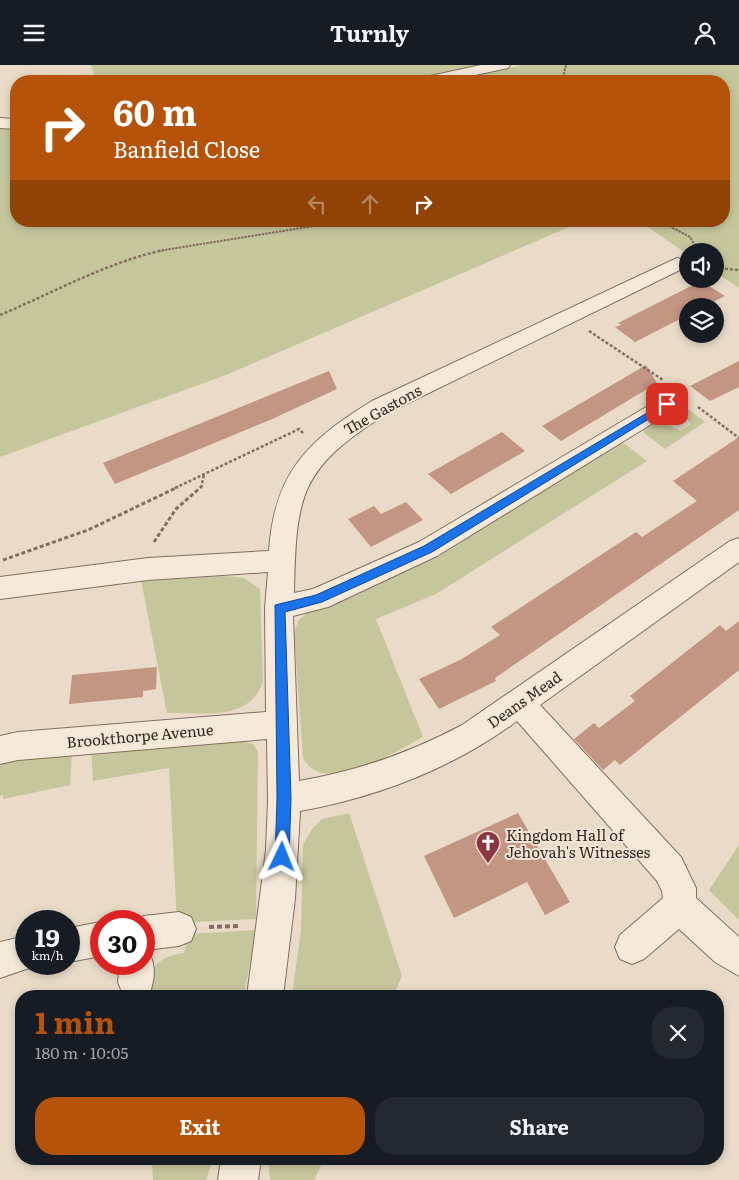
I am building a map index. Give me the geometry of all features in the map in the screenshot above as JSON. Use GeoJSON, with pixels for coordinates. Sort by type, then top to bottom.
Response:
{"type":"FeatureCollection","features":[{"type":"Feature","properties":{"kind":"street"},"geometry":{"type":"LineString","coordinates":[[455,75],[504,65]]}},
{"type":"Feature","properties":{"kind":"street","name":"The Gastons"},"geometry":{"type":"LineString","coordinates":[[267,990],[276,923],[284,799],[279,608],[281,561],[286,513],[300,478],[319,452],[339,433],[380,407],[677,264]]}},
{"type":"Feature","properties":{"kind":"street"},"geometry":{"type":"LineString","coordinates":[[279,608],[318,599],[428,549],[667,404],[678,424]]}},
{"type":"Feature","properties":{"kind":"street","name":"Deans Mead"},"geometry":{"type":"LineString","coordinates":[[284,799],[364,782],[400,770],[464,739],[520,703],[739,548]]}},
{"type":"Feature","properties":{"kind":"street"},"geometry":{"type":"LineString","coordinates":[[0,589],[148,569],[281,561]]}},
{"type":"Feature","properties":{"kind":"street"},"geometry":{"type":"LineString","coordinates":[[520,703],[669,869],[679,888],[680,906],[727,950],[739,958]]}},
{"type":"Feature","properties":{"kind":"street","name":"Brookthorpe Avenue"},"geometry":{"type":"LineString","coordinates":[[0,750],[18,746],[281,724]]}},
{"type":"Feature","properties":{"kind":"street"},"geometry":{"type":"LineString","coordinates":[[632,947],[680,906]]}},
{"type":"Feature","properties":{"kind":"street"},"geometry":{"type":"LineString","coordinates":[[155,932],[179,929]]}},
{"type":"Feature","properties":{"kind":"street"},"geometry":{"type":"LineString","coordinates":[[0,960],[15,956]]}},
{"type":"Feature","properties":{"kind":"street"},"geometry":{"type":"LineString","coordinates":[[238,1180],[240,1165]]}},
{"type":"Feature","properties":{"kind":"path"},"geometry":{"type":"LineString","coordinates":[[0,315],[57,291],[89,273],[131,257],[172,248],[307,227]]}},
{"type":"Feature","properties":{"kind":"path"},"geometry":{"type":"LineString","coordinates":[[671,227],[690,237],[694,243]]}},
{"type":"Feature","properties":{"kind":"path"},"geometry":{"type":"LineString","coordinates":[[724,269],[739,270]]}},
{"type":"Feature","properties":{"kind":"path"},"geometry":{"type":"LineString","coordinates":[[602,339],[652,371]]}},
{"type":"Feature","properties":{"kind":"path"},"geometry":{"type":"LineString","coordinates":[[667,404],[682,395],[739,438]]}},
{"type":"Feature","properties":{"kind":"path"},"geometry":{"type":"LineString","coordinates":[[0,561],[88,530],[299,429],[319,452]]}},
{"type":"Feature","properties":{"kind":"path"},"geometry":{"type":"LineString","coordinates":[[148,569],[149,557],[160,531],[176,509],[201,487],[204,474]]}},
{"type":"Feature","properties":{"kind":"path"},"geometry":{"type":"LineString","coordinates":[[179,929],[276,923]]}},
{"type":"Feature","properties":{"kind":"green space"},"geometry":{"type":"Polygon","coordinates":[[[91,65],[480,65],[436,75],[94,75],[91,65]]]}},
{"type":"Feature","properties":{"kind":"green space"},"geometry":{"type":"Polygon","coordinates":[[[523,65],[739,65],[739,288],[724,278],[724,243],[679,243],[679,248],[648,227],[730,227],[730,75],[474,75],[523,65]]]}},
{"type":"Feature","properties":{"kind":"green space"},"geometry":{"type":"Polygon","coordinates":[[[0,127],[10,127],[10,227],[569,227],[226,375],[0,457],[0,127]]]}},
{"type":"Feature","properties":{"kind":"green space"},"geometry":{"type":"Polygon","coordinates":[[[682,405],[705,422],[665,449],[644,433],[643,428],[654,422],[671,426],[681,431],[691,424],[681,413],[682,405]]]}},
{"type":"Feature","properties":{"kind":"green space"},"geometry":{"type":"Polygon","coordinates":[[[618,442],[625,444],[647,461],[436,594],[376,619],[423,737],[396,752],[360,768],[343,773],[326,774],[313,769],[303,758],[294,633],[298,621],[310,610],[417,564],[473,535],[618,442]]]}},
{"type":"Feature","properties":{"kind":"green space"},"geometry":{"type":"Polygon","coordinates":[[[227,576],[244,578],[260,589],[263,682],[256,695],[247,704],[236,709],[209,713],[167,713],[141,580],[227,576]]]}},
{"type":"Feature","properties":{"kind":"green space"},"geometry":{"type":"Polygon","coordinates":[[[235,739],[253,744],[258,751],[256,919],[177,923],[169,768],[93,781],[91,748],[235,739]]]}},
{"type":"Feature","properties":{"kind":"green space"},"geometry":{"type":"Polygon","coordinates":[[[72,752],[70,785],[3,799],[3,795],[0,796],[0,763],[72,752]]]}},
{"type":"Feature","properties":{"kind":"green space"},"geometry":{"type":"Polygon","coordinates":[[[349,813],[402,976],[396,990],[293,990],[301,930],[303,845],[312,829],[322,819],[349,813]]]}},
{"type":"Feature","properties":{"kind":"green space"},"geometry":{"type":"Polygon","coordinates":[[[739,845],[739,920],[709,890],[739,845]]]}},
{"type":"Feature","properties":{"kind":"green space"},"geometry":{"type":"Polygon","coordinates":[[[256,930],[245,990],[146,990],[150,975],[155,975],[156,965],[167,957],[184,953],[188,934],[256,930]]]}},
{"type":"Feature","properties":{"kind":"green space"},"geometry":{"type":"Polygon","coordinates":[[[152,1165],[211,1165],[206,1180],[153,1180],[152,1165]]]}},
{"type":"Feature","properties":{"kind":"green space"},"geometry":{"type":"Polygon","coordinates":[[[269,1165],[321,1165],[314,1180],[270,1180],[269,1165]]]}},
{"type":"Feature","properties":{"kind":"building"},"geometry":{"type":"Polygon","coordinates":[[[687,288],[712,288],[725,296],[721,298],[679,298],[679,320],[635,342],[615,327],[621,325],[618,323],[687,288]]]}},
{"type":"Feature","properties":{"kind":"building"},"geometry":{"type":"Polygon","coordinates":[[[739,361],[739,387],[710,401],[690,386],[739,361]]]}},
{"type":"Feature","properties":{"kind":"building"},"geometry":{"type":"Polygon","coordinates":[[[646,365],[657,383],[561,441],[542,426],[646,365]]]}},
{"type":"Feature","properties":{"kind":"building"},"geometry":{"type":"Polygon","coordinates":[[[329,371],[337,389],[270,420],[115,484],[103,463],[329,371]]]}},
{"type":"Feature","properties":{"kind":"building"},"geometry":{"type":"Polygon","coordinates":[[[502,432],[525,451],[451,494],[428,474],[502,432]]]}},
{"type":"Feature","properties":{"kind":"building"},"geometry":{"type":"Polygon","coordinates":[[[739,437],[739,510],[495,678],[496,681],[439,709],[419,679],[460,660],[500,635],[491,627],[636,532],[642,537],[697,501],[673,481],[739,437]]]}},
{"type":"Feature","properties":{"kind":"building"},"geometry":{"type":"Polygon","coordinates":[[[406,502],[423,520],[371,547],[348,519],[374,506],[381,514],[406,502]]]}},
{"type":"Feature","properties":{"kind":"building"},"geometry":{"type":"Polygon","coordinates":[[[739,621],[739,670],[620,765],[615,760],[603,770],[574,739],[594,723],[599,728],[635,701],[630,696],[720,625],[726,631],[739,621]]]}},
{"type":"Feature","properties":{"kind":"building"},"geometry":{"type":"Polygon","coordinates":[[[157,667],[156,689],[143,691],[143,697],[69,704],[72,675],[157,667]]]}},
{"type":"Feature","properties":{"kind":"building","name":"Kingdom Hall of Jehovah's Witnesses"},"geometry":{"type":"Polygon","coordinates":[[[518,813],[570,902],[545,915],[527,882],[454,918],[424,856],[518,813]]]}},
{"type":"Feature","properties":{"kind":"place","name":"Kingdom Hall of Jehovah's Witnesses"},"geometry":{"type":"Point","coordinates":[488,864]}},
{"type":"Feature","properties":{"kind":"route"},"geometry":{"type":"LineString","coordinates":[[282,857],[284,799],[279,608],[292,607],[318,599],[428,549],[667,404]]}}]}
